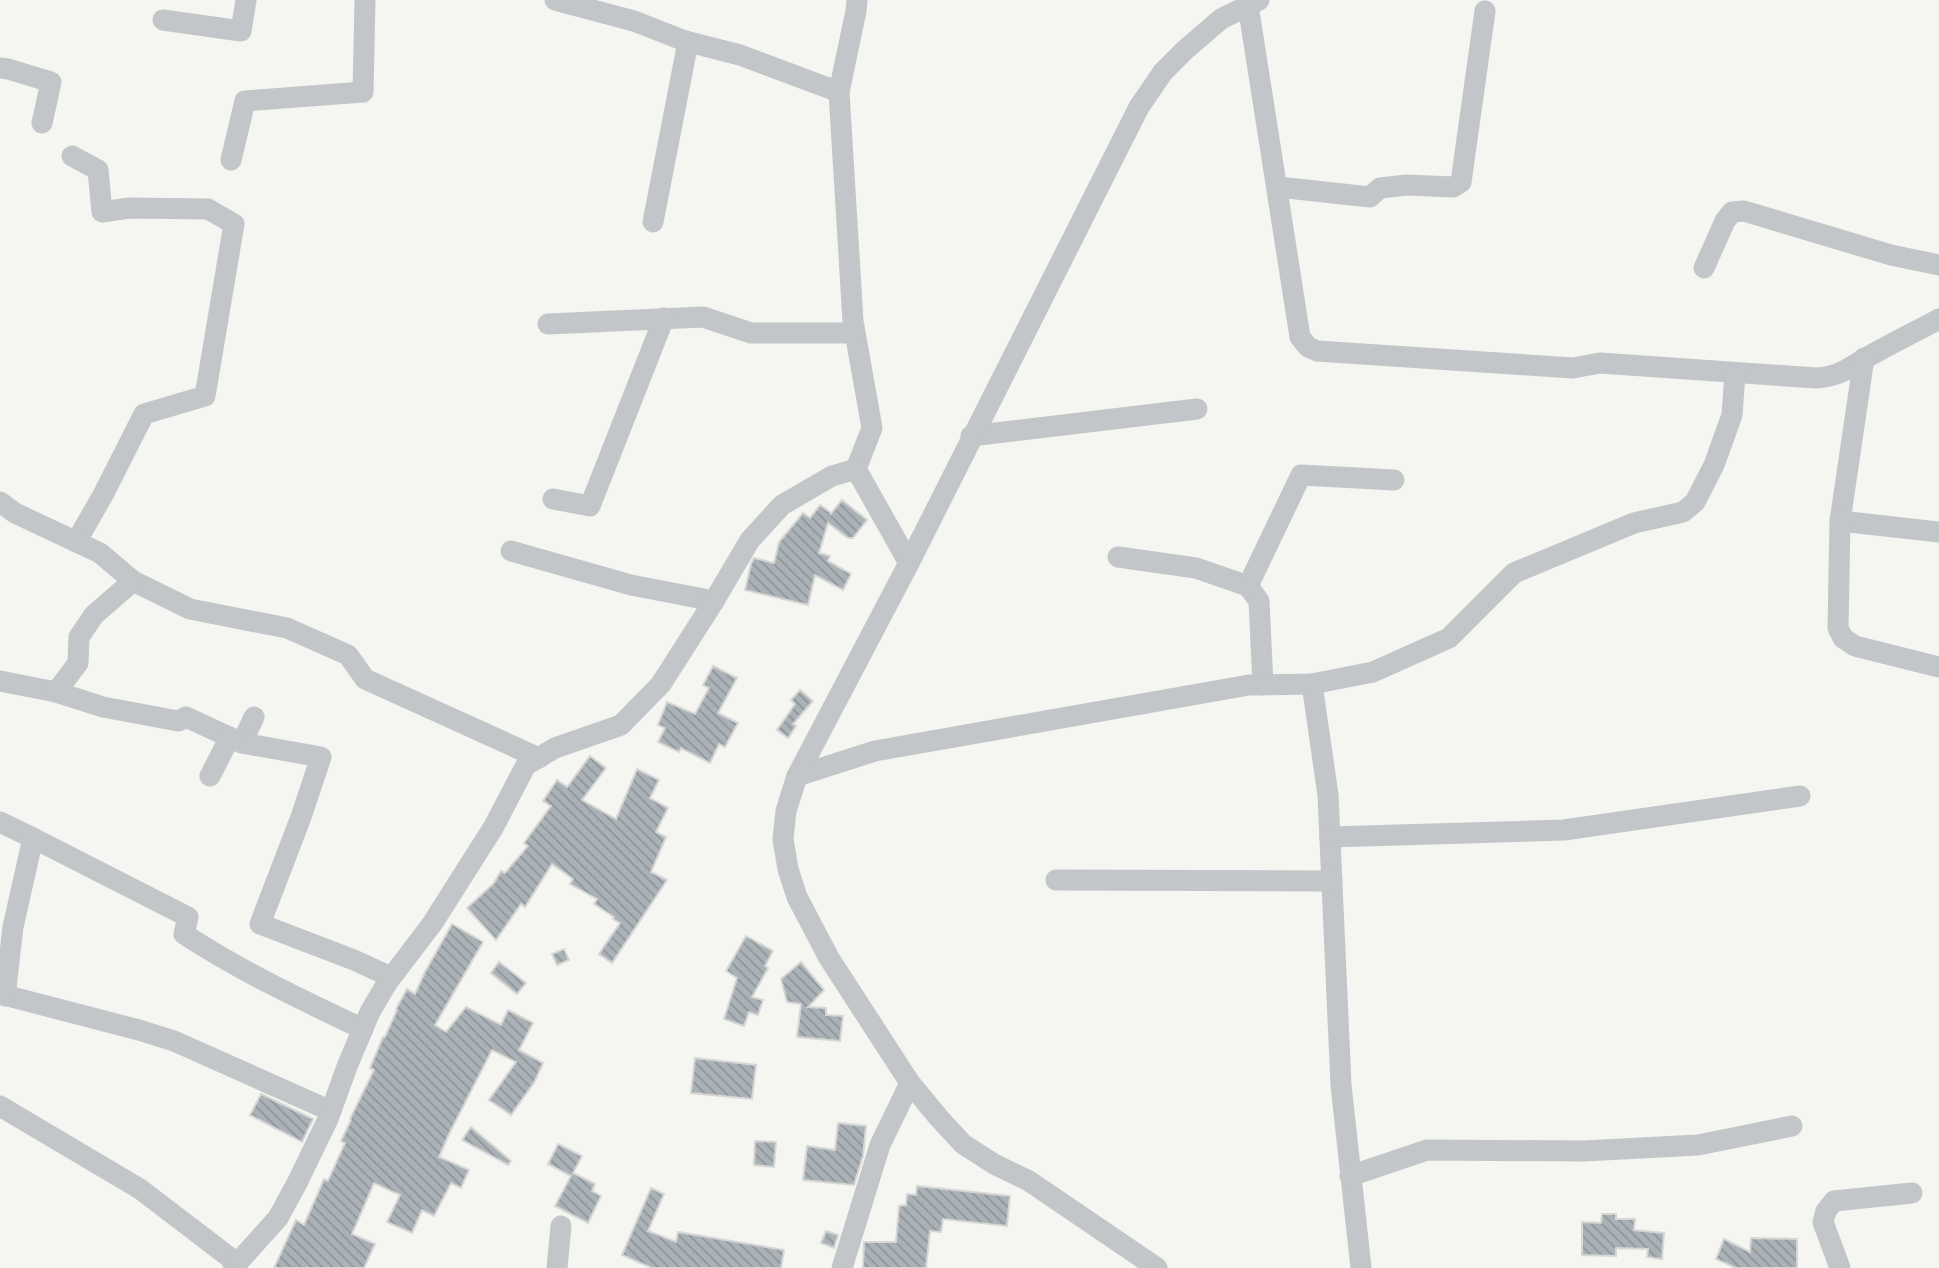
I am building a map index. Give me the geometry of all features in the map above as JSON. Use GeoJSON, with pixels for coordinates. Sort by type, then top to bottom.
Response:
{"type":"FeatureCollection","features":[{"type":"Feature","properties":{"kind":"street"},"geometry":{"type":"LineString","coordinates":[[163,20],[241,31],[246,0]]}},
{"type":"Feature","properties":{"kind":"street"},"geometry":{"type":"LineString","coordinates":[[231,160],[245,101],[363,92],[365,0]]}},
{"type":"Feature","properties":{"kind":"street"},"geometry":{"type":"LineString","coordinates":[[555,0],[634,21],[688,42],[740,55],[839,92]]}},
{"type":"Feature","properties":{"kind":"street"},"geometry":{"type":"LineString","coordinates":[[856,469],[872,428],[853,321],[839,92],[857,0]]}},
{"type":"Feature","properties":{"kind":"street"},"geometry":{"type":"LineString","coordinates":[[1157,1268],[1029,1181],[994,1164],[963,1144],[939,1118],[911,1083],[829,958],[797,897],[788,869],[783,839],[786,811],[797,776],[909,563],[1139,107],[1163,72],[1221,19],[1253,3],[1300,337],[1308,347],[1317,351],[1573,368],[1600,363],[1816,378],[1843,373],[1864,358],[1939,319]]}},
{"type":"Feature","properties":{"kind":"street"},"geometry":{"type":"LineString","coordinates":[[1278,187],[1370,197],[1380,188],[1408,185],[1453,187],[1461,181],[1485,11]]}},
{"type":"Feature","properties":{"kind":"street"},"geometry":{"type":"LineString","coordinates":[[653,222],[688,42]]}},
{"type":"Feature","properties":{"kind":"street"},"geometry":{"type":"LineString","coordinates":[[0,68],[51,82],[42,123]]}},
{"type":"Feature","properties":{"kind":"street"},"geometry":{"type":"LineString","coordinates":[[72,156],[98,170],[102,212],[129,208],[208,209],[234,224],[205,396],[144,414],[76,542]]}},
{"type":"Feature","properties":{"kind":"street"},"geometry":{"type":"LineString","coordinates":[[1704,268],[1725,221],[1732,212],[1744,211],[1891,255],[1939,265]]}},
{"type":"Feature","properties":{"kind":"street"},"geometry":{"type":"LineString","coordinates":[[548,324],[703,317],[751,333],[855,333]]}},
{"type":"Feature","properties":{"kind":"street"},"geometry":{"type":"LineString","coordinates":[[553,499],[590,506],[664,318]]}},
{"type":"Feature","properties":{"kind":"street"},"geometry":{"type":"LineString","coordinates":[[1864,358],[1840,521],[1838,628],[1843,638],[1855,646],[1939,667]]}},
{"type":"Feature","properties":{"kind":"street"},"geometry":{"type":"LineString","coordinates":[[797,776],[875,751],[1235,687],[1312,684],[1373,672],[1449,638],[1514,573],[1634,523],[1683,512],[1695,502],[1714,465],[1732,415],[1735,373]]}},
{"type":"Feature","properties":{"kind":"street"},"geometry":{"type":"LineString","coordinates":[[971,436],[1197,409]]}},
{"type":"Feature","properties":{"kind":"street"},"geometry":{"type":"LineString","coordinates":[[856,469],[909,563]]}},
{"type":"Feature","properties":{"kind":"street"},"geometry":{"type":"LineString","coordinates":[[0,1106],[139,1189],[235,1265],[278,1218],[302,1175],[331,1111],[370,1012],[391,977],[432,924],[493,828],[526,765],[555,748],[621,725],[661,684],[750,540],[782,505],[832,476],[856,469]]}},
{"type":"Feature","properties":{"kind":"street"},"geometry":{"type":"LineString","coordinates":[[1248,586],[1301,475],[1394,480]]}},
{"type":"Feature","properties":{"kind":"street"},"geometry":{"type":"LineString","coordinates":[[0,502],[15,513],[100,554],[133,581],[190,609],[287,628],[348,655],[365,679],[539,758]]}},
{"type":"Feature","properties":{"kind":"street"},"geometry":{"type":"LineString","coordinates":[[1840,521],[1939,532]]}},
{"type":"Feature","properties":{"kind":"street"},"geometry":{"type":"LineString","coordinates":[[511,551],[631,585],[714,601]]}},
{"type":"Feature","properties":{"kind":"street"},"geometry":{"type":"LineString","coordinates":[[1118,557],[1196,568],[1248,586],[1259,601],[1263,685]]}},
{"type":"Feature","properties":{"kind":"street"},"geometry":{"type":"LineString","coordinates":[[56,692],[78,663],[79,637],[94,615],[133,581]]}},
{"type":"Feature","properties":{"kind":"street"},"geometry":{"type":"LineString","coordinates":[[0,681],[56,692],[103,707],[178,721],[186,717],[236,740],[321,757],[260,924],[391,977]]}},
{"type":"Feature","properties":{"kind":"street"},"geometry":{"type":"LineString","coordinates":[[1312,684],[1328,796],[1341,1086],[1361,1268]]}},
{"type":"Feature","properties":{"kind":"street"},"geometry":{"type":"LineString","coordinates":[[210,776],[254,717]]}},
{"type":"Feature","properties":{"kind":"street"},"geometry":{"type":"LineString","coordinates":[[1330,837],[1564,830],[1800,796]]}},
{"type":"Feature","properties":{"kind":"street"},"geometry":{"type":"LineString","coordinates":[[0,822],[188,917],[184,934],[201,945],[363,1029]]}},
{"type":"Feature","properties":{"kind":"street"},"geometry":{"type":"LineString","coordinates":[[33,838],[13,927],[2,995],[174,1041],[331,1111]]}},
{"type":"Feature","properties":{"kind":"street"},"geometry":{"type":"LineString","coordinates":[[1056,880],[1332,881]]}},
{"type":"Feature","properties":{"kind":"street"},"geometry":{"type":"LineString","coordinates":[[842,1268],[880,1145],[911,1083]]}},
{"type":"Feature","properties":{"kind":"street"},"geometry":{"type":"LineString","coordinates":[[1350,1175],[1427,1150],[1584,1151],[1698,1145],[1792,1126]]}},
{"type":"Feature","properties":{"kind":"street"},"geometry":{"type":"LineString","coordinates":[[1840,1268],[1823,1222],[1826,1211],[1835,1201],[1912,1193]]}},
{"type":"Feature","properties":{"kind":"street"},"geometry":{"type":"LineString","coordinates":[[557,1268],[561,1226]]}},
{"type":"Feature","properties":{"kind":"building"},"geometry":{"type":"Polygon","coordinates":[[[842,500],[867,520],[853,538],[848,538],[828,523],[819,553],[830,556],[828,561],[851,574],[843,590],[815,575],[808,605],[745,590],[754,558],[774,563],[779,542],[803,513],[810,518],[820,505],[831,513],[830,515],[842,500]]]}},
{"type":"Feature","properties":{"kind":"building"},"geometry":{"type":"Polygon","coordinates":[[[713,666],[737,678],[718,713],[738,723],[725,747],[719,744],[710,763],[681,748],[679,752],[658,742],[665,728],[658,725],[667,702],[695,714],[709,688],[703,685],[713,666]]]}},
{"type":"Feature","properties":{"kind":"building"},"geometry":{"type":"Polygon","coordinates":[[[800,690],[813,701],[793,724],[796,726],[788,738],[777,730],[795,704],[791,700],[800,690]]]}},
{"type":"Feature","properties":{"kind":"building"},"geometry":{"type":"Polygon","coordinates":[[[590,756],[606,768],[582,800],[616,819],[637,769],[659,780],[650,798],[668,808],[656,832],[666,837],[651,872],[667,880],[612,963],[599,954],[620,923],[594,904],[597,899],[570,884],[573,879],[552,864],[525,907],[521,904],[496,940],[467,908],[494,883],[501,871],[505,873],[528,846],[524,843],[551,806],[543,801],[557,780],[567,787],[590,756]]]}},
{"type":"Feature","properties":{"kind":"building"},"geometry":{"type":"Polygon","coordinates":[[[452,924],[483,942],[435,1025],[446,1032],[466,1007],[501,1025],[508,1010],[533,1023],[519,1050],[543,1063],[535,1081],[511,1115],[489,1100],[516,1062],[492,1050],[439,1157],[469,1170],[461,1188],[451,1183],[434,1216],[422,1210],[412,1233],[387,1222],[400,1195],[374,1183],[352,1234],[375,1244],[364,1268],[274,1268],[296,1220],[304,1225],[324,1179],[328,1181],[345,1143],[341,1141],[374,1070],[370,1068],[396,1009],[407,989],[415,994],[452,924]]]}},
{"type":"Feature","properties":{"kind":"building"},"geometry":{"type":"Polygon","coordinates":[[[746,936],[773,951],[765,966],[768,968],[752,997],[763,1000],[758,1015],[749,1012],[744,1026],[724,1019],[737,978],[726,971],[746,936]]]}},
{"type":"Feature","properties":{"kind":"building"},"geometry":{"type":"Polygon","coordinates":[[[564,949],[569,960],[557,965],[552,954],[564,949]]]}},
{"type":"Feature","properties":{"kind":"building"},"geometry":{"type":"Polygon","coordinates":[[[499,962],[526,983],[517,994],[491,973],[499,962]]]}},
{"type":"Feature","properties":{"kind":"building"},"geometry":{"type":"Polygon","coordinates":[[[801,962],[824,990],[808,1007],[826,1008],[826,1015],[843,1016],[840,1041],[797,1037],[801,1004],[787,1002],[781,979],[801,962]]]}},
{"type":"Feature","properties":{"kind":"building"},"geometry":{"type":"Polygon","coordinates":[[[695,1058],[756,1065],[752,1099],[691,1093],[695,1058]]]}},
{"type":"Feature","properties":{"kind":"building"},"geometry":{"type":"Polygon","coordinates":[[[261,1094],[313,1119],[302,1142],[250,1115],[261,1094]]]}},
{"type":"Feature","properties":{"kind":"building"},"geometry":{"type":"Polygon","coordinates":[[[838,1123],[866,1126],[863,1156],[854,1185],[803,1180],[807,1146],[835,1150],[838,1123]]]}},
{"type":"Feature","properties":{"kind":"building"},"geometry":{"type":"Polygon","coordinates":[[[471,1127],[511,1161],[508,1165],[462,1140],[471,1127]]]}},
{"type":"Feature","properties":{"kind":"building"},"geometry":{"type":"Polygon","coordinates":[[[755,1141],[776,1142],[774,1167],[754,1165],[755,1141]]]}},
{"type":"Feature","properties":{"kind":"building"},"geometry":{"type":"Polygon","coordinates":[[[558,1144],[582,1156],[573,1173],[595,1184],[592,1191],[601,1196],[588,1223],[555,1206],[571,1176],[548,1164],[558,1144]]]}},
{"type":"Feature","properties":{"kind":"building"},"geometry":{"type":"Polygon","coordinates":[[[917,1186],[1010,1196],[1007,1226],[943,1219],[941,1232],[930,1231],[926,1268],[863,1268],[864,1242],[896,1242],[899,1206],[906,1205],[907,1194],[916,1195],[917,1186]]]}},
{"type":"Feature","properties":{"kind":"building"},"geometry":{"type":"Polygon","coordinates":[[[651,1188],[664,1194],[648,1231],[676,1242],[678,1232],[784,1250],[781,1268],[652,1268],[622,1255],[651,1188]]]}},
{"type":"Feature","properties":{"kind":"building"},"geometry":{"type":"Polygon","coordinates":[[[1602,1214],[1616,1214],[1616,1219],[1635,1219],[1634,1230],[1664,1233],[1662,1259],[1647,1257],[1648,1249],[1616,1248],[1616,1256],[1582,1255],[1582,1222],[1601,1223],[1602,1214]]]}},
{"type":"Feature","properties":{"kind":"building"},"geometry":{"type":"Polygon","coordinates":[[[826,1231],[838,1235],[834,1248],[821,1243],[826,1231]]]}},
{"type":"Feature","properties":{"kind":"building"},"geometry":{"type":"Polygon","coordinates":[[[1751,1238],[1797,1239],[1797,1268],[1736,1268],[1716,1259],[1724,1239],[1750,1252],[1751,1238]]]}}]}
